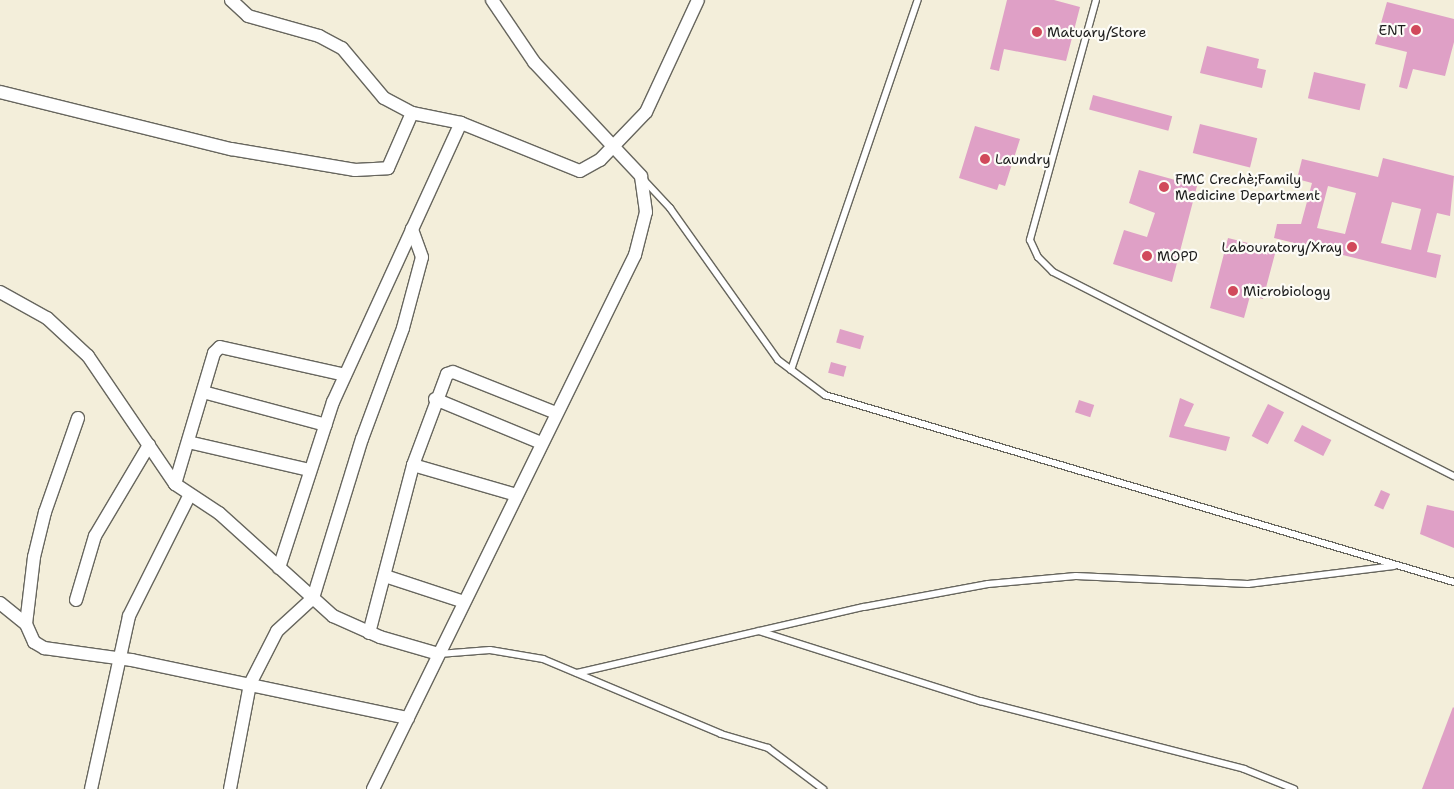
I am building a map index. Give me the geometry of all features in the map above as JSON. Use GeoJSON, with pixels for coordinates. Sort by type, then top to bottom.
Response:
{"type":"FeatureCollection","features":[{"type":"Feature","properties":{"kind":"street"},"geometry":{"type":"LineString","coordinates":[[231,0],[248,16],[319,36],[342,48],[384,98],[412,113],[460,123],[580,171],[614,147],[646,112],[698,0]]}},
{"type":"Feature","properties":{"kind":"street"},"geometry":{"type":"LineString","coordinates":[[374,789],[541,443],[635,255],[646,212],[641,176],[534,62],[492,0]]}},
{"type":"Feature","properties":{"kind":"street"},"geometry":{"type":"LineString","coordinates":[[0,92],[231,149],[355,170],[388,168],[412,113]]}},
{"type":"Feature","properties":{"kind":"street"},"geometry":{"type":"LineString","coordinates":[[279,568],[309,470],[345,375],[460,123]]}},
{"type":"Feature","properties":{"kind":"street"},"geometry":{"type":"LineString","coordinates":[[230,789],[250,684],[277,631],[313,598],[362,439],[418,279],[422,257],[412,228]]}},
{"type":"Feature","properties":{"kind":"street"},"geometry":{"type":"LineString","coordinates":[[0,292],[47,318],[88,356],[175,484],[189,496],[219,513],[333,616],[369,633],[439,654]]}},
{"type":"Feature","properties":{"kind":"street"},"geometry":{"type":"LineString","coordinates":[[175,484],[203,392],[220,347],[345,375]]}},
{"type":"Feature","properties":{"kind":"street"},"geometry":{"type":"LineString","coordinates":[[369,633],[413,466],[441,382],[453,372],[556,413]]}},
{"type":"Feature","properties":{"kind":"street"},"geometry":{"type":"LineString","coordinates":[[203,392],[326,425]]}},
{"type":"Feature","properties":{"kind":"street"},"geometry":{"type":"LineString","coordinates":[[435,399],[541,443]]}},
{"type":"Feature","properties":{"kind":"street"},"geometry":{"type":"LineString","coordinates":[[26,624],[44,512],[78,418]]}},
{"type":"Feature","properties":{"kind":"street"},"geometry":{"type":"LineString","coordinates":[[188,442],[309,470]]}},
{"type":"Feature","properties":{"kind":"street"},"geometry":{"type":"LineString","coordinates":[[76,600],[95,536],[149,445]]}},
{"type":"Feature","properties":{"kind":"street"},"geometry":{"type":"LineString","coordinates":[[413,466],[516,495]]}},
{"type":"Feature","properties":{"kind":"street"},"geometry":{"type":"LineString","coordinates":[[91,789],[129,616],[142,584],[189,496]]}},
{"type":"Feature","properties":{"kind":"street"},"geometry":{"type":"LineString","coordinates":[[385,576],[464,602]]}},
{"type":"Feature","properties":{"kind":"street"},"geometry":{"type":"LineString","coordinates":[[0,603],[26,624],[34,642],[44,648],[121,658],[408,718]]}},
{"type":"Feature","properties":{"kind":"lane"},"geometry":{"type":"LineString","coordinates":[[791,370],[918,0]]}},
{"type":"Feature","properties":{"kind":"lane"},"geometry":{"type":"LineString","coordinates":[[1096,0],[1030,240],[1038,257],[1053,272],[1454,476]]}},
{"type":"Feature","properties":{"kind":"lane"},"geometry":{"type":"LineString","coordinates":[[641,176],[670,208],[778,360],[824,395],[852,406],[1454,582]]}},
{"type":"Feature","properties":{"kind":"lane"},"geometry":{"type":"LineString","coordinates":[[577,673],[758,631],[988,584],[1076,576],[1248,584],[1398,566]]}},
{"type":"Feature","properties":{"kind":"lane"},"geometry":{"type":"LineString","coordinates":[[758,631],[980,700],[1244,769],[1294,789]]}},
{"type":"Feature","properties":{"kind":"lane"},"geometry":{"type":"LineString","coordinates":[[439,654],[490,650],[521,653],[577,673],[721,734],[768,748],[823,789]]}},
{"type":"Feature","properties":{"kind":"building","name":"Matuary/Store"},"geometry":{"type":"Polygon","coordinates":[[[1007,0],[1054,0],[1080,7],[1066,61],[1004,49],[999,71],[990,69],[1007,0]]]}},
{"type":"Feature","properties":{"kind":"building","name":"ENT"},"geometry":{"type":"Polygon","coordinates":[[[1387,2],[1454,19],[1454,42],[1445,76],[1413,69],[1407,89],[1399,87],[1407,52],[1375,44],[1387,2]]]}},
{"type":"Feature","properties":{"kind":"building"},"geometry":{"type":"Polygon","coordinates":[[[1207,46],[1259,59],[1257,68],[1266,70],[1262,88],[1200,73],[1207,46]]]}},
{"type":"Feature","properties":{"kind":"building"},"geometry":{"type":"Polygon","coordinates":[[[1314,72],[1366,84],[1360,110],[1308,98],[1314,72]]]}},
{"type":"Feature","properties":{"kind":"building"},"geometry":{"type":"Polygon","coordinates":[[[1093,95],[1172,116],[1168,131],[1089,109],[1093,95]]]}},
{"type":"Feature","properties":{"kind":"building"},"geometry":{"type":"Polygon","coordinates":[[[1200,124],[1257,138],[1250,167],[1193,153],[1200,124]]]}},
{"type":"Feature","properties":{"kind":"building","name":"Laundry"},"geometry":{"type":"Polygon","coordinates":[[[975,126],[1020,139],[1005,186],[999,184],[997,190],[959,178],[975,126]]]}},
{"type":"Feature","properties":{"kind":"building"},"geometry":{"type":"Polygon","coordinates":[[[1383,158],[1454,176],[1450,216],[1437,213],[1427,252],[1441,255],[1436,278],[1274,238],[1277,224],[1301,224],[1312,183],[1297,179],[1302,159],[1378,177],[1383,158]],[[1328,186],[1317,228],[1345,234],[1356,193],[1328,186]],[[1392,202],[1381,243],[1411,250],[1421,209],[1392,202]]]}},
{"type":"Feature","properties":{"kind":"building"},"geometry":{"type":"Polygon","coordinates":[[[1139,170],[1197,186],[1172,282],[1113,264],[1124,230],[1147,237],[1155,213],[1129,203],[1139,170]]]}},
{"type":"Feature","properties":{"kind":"building"},"geometry":{"type":"Polygon","coordinates":[[[1228,238],[1276,250],[1263,299],[1250,296],[1244,318],[1210,308],[1228,238]]]}},
{"type":"Feature","properties":{"kind":"building"},"geometry":{"type":"Polygon","coordinates":[[[840,329],[864,336],[860,349],[836,342],[840,329]]]}},
{"type":"Feature","properties":{"kind":"building"},"geometry":{"type":"Polygon","coordinates":[[[831,362],[846,366],[844,377],[828,373],[831,362]]]}},
{"type":"Feature","properties":{"kind":"building"},"geometry":{"type":"Polygon","coordinates":[[[1180,398],[1194,404],[1184,426],[1230,437],[1226,451],[1169,437],[1180,398]]]}},
{"type":"Feature","properties":{"kind":"building"},"geometry":{"type":"Polygon","coordinates":[[[1079,400],[1094,405],[1090,417],[1075,412],[1079,400]]]}},
{"type":"Feature","properties":{"kind":"building"},"geometry":{"type":"Polygon","coordinates":[[[1268,404],[1284,412],[1268,444],[1252,436],[1268,404]]]}},
{"type":"Feature","properties":{"kind":"building"},"geometry":{"type":"Polygon","coordinates":[[[1302,425],[1331,440],[1323,456],[1294,441],[1302,425]]]}},
{"type":"Feature","properties":{"kind":"building"},"geometry":{"type":"Polygon","coordinates":[[[1381,490],[1390,494],[1383,510],[1374,506],[1381,490]]]}},
{"type":"Feature","properties":{"kind":"building"},"geometry":{"type":"Polygon","coordinates":[[[1427,505],[1454,511],[1454,548],[1420,534],[1427,505]]]}},
{"type":"Feature","properties":{"kind":"building"},"geometry":{"type":"Polygon","coordinates":[[[1453,707],[1454,789],[1422,789],[1453,707]]]}},
{"type":"Feature","properties":{"kind":"place","name":"ENT"},"geometry":{"type":"Point","coordinates":[1416,30]}},
{"type":"Feature","properties":{"kind":"place","name":"Matuary/Store"},"geometry":{"type":"Point","coordinates":[1037,32]}},
{"type":"Feature","properties":{"kind":"place","name":"Laundry"},"geometry":{"type":"Point","coordinates":[985,159]}},
{"type":"Feature","properties":{"kind":"place","name":"FMC Crechè;Family Medicine Department"},"geometry":{"type":"Point","coordinates":[1164,187]}},
{"type":"Feature","properties":{"kind":"place","name":"Labouratory/Xray"},"geometry":{"type":"Point","coordinates":[1352,247]}},
{"type":"Feature","properties":{"kind":"place","name":"MOPD"},"geometry":{"type":"Point","coordinates":[1147,256]}},
{"type":"Feature","properties":{"kind":"place","name":"Microbiology"},"geometry":{"type":"Point","coordinates":[1233,291]}}]}
